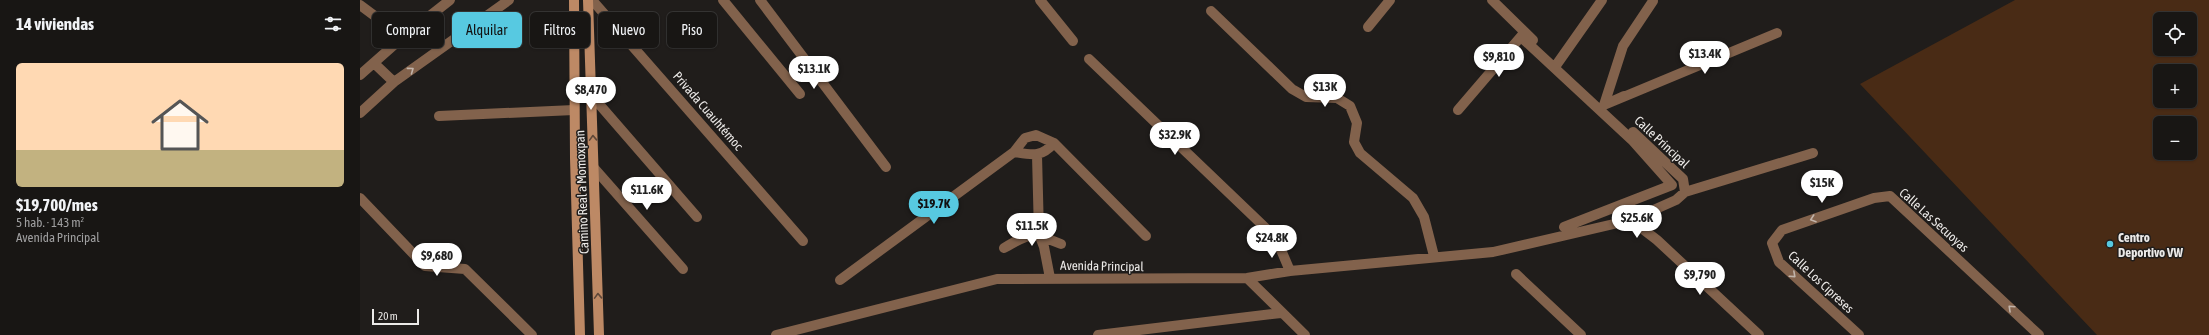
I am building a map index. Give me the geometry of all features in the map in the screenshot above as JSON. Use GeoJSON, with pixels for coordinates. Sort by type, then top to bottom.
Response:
{"type":"FeatureCollection","features":[{"type":"Feature","properties":{"kind":"street"},"geometry":{"type":"LineString","coordinates":[[434,12],[450,0]]}},
{"type":"Feature","properties":{"kind":"street"},"geometry":{"type":"LineString","coordinates":[[360,113],[394,82],[509,0]]}},
{"type":"Feature","properties":{"kind":"street","name":"Camino Real a Momoxpan"},"geometry":{"type":"LineString","coordinates":[[574,0],[574,110],[580,335]]}},
{"type":"Feature","properties":{"kind":"street","name":"Camino Real a Momoxpan"},"geometry":{"type":"LineString","coordinates":[[588,0],[599,335]]}},
{"type":"Feature","properties":{"kind":"street","name":"Privada Cuauhtémoc"},"geometry":{"type":"LineString","coordinates":[[592,0],[803,241]]}},
{"type":"Feature","properties":{"kind":"street"},"geometry":{"type":"LineString","coordinates":[[723,0],[800,94]]}},
{"type":"Feature","properties":{"kind":"street"},"geometry":{"type":"LineString","coordinates":[[760,0],[886,168]]}},
{"type":"Feature","properties":{"kind":"street"},"geometry":{"type":"LineString","coordinates":[[1040,0],[1073,41]]}},
{"type":"Feature","properties":{"kind":"street"},"geometry":{"type":"LineString","coordinates":[[1368,27],[1390,0]]}},
{"type":"Feature","properties":{"kind":"street","name":"Calle Principal"},"geometry":{"type":"LineString","coordinates":[[1492,0],[1523,34],[1604,105],[1683,179],[1685,192]]}},
{"type":"Feature","properties":{"kind":"street"},"geometry":{"type":"LineString","coordinates":[[1557,64],[1602,0]]}},
{"type":"Feature","properties":{"kind":"street"},"geometry":{"type":"LineString","coordinates":[[1604,105],[1623,46],[1653,1]]}},
{"type":"Feature","properties":{"kind":"street"},"geometry":{"type":"LineString","coordinates":[[360,5],[372,14]]}},
{"type":"Feature","properties":{"kind":"street"},"geometry":{"type":"LineString","coordinates":[[1211,11],[1292,89],[1306,97],[1337,98],[1350,106],[1357,123],[1354,142],[1360,153],[1413,198],[1424,217],[1434,256],[1493,252],[1631,220],[1676,200],[1685,192],[1813,153]]}},
{"type":"Feature","properties":{"kind":"street"},"geometry":{"type":"LineString","coordinates":[[1604,105],[1777,33]]}},
{"type":"Feature","properties":{"kind":"street"},"geometry":{"type":"LineString","coordinates":[[1458,110],[1523,34],[1632,140],[1672,185],[1564,227]]}},
{"type":"Feature","properties":{"kind":"street"},"geometry":{"type":"LineString","coordinates":[[360,75],[390,48]]}},
{"type":"Feature","properties":{"kind":"street"},"geometry":{"type":"LineString","coordinates":[[1089,59],[1276,238],[1290,271]]}},
{"type":"Feature","properties":{"kind":"street"},"geometry":{"type":"LineString","coordinates":[[374,63],[394,82]]}},
{"type":"Feature","properties":{"kind":"street"},"geometry":{"type":"LineString","coordinates":[[592,96],[697,217]]}},
{"type":"Feature","properties":{"kind":"street"},"geometry":{"type":"LineString","coordinates":[[1604,105],[1624,96]]}},
{"type":"Feature","properties":{"kind":"street"},"geometry":{"type":"LineString","coordinates":[[439,116],[574,110]]}},
{"type":"Feature","properties":{"kind":"street"},"geometry":{"type":"LineString","coordinates":[[840,280],[1014,152],[1025,138],[1036,135],[1054,143],[1146,236]]}},
{"type":"Feature","properties":{"kind":"street"},"geometry":{"type":"LineString","coordinates":[[1014,152],[1037,155],[1047,151],[1054,143]]}},
{"type":"Feature","properties":{"kind":"street"},"geometry":{"type":"LineString","coordinates":[[1037,155],[1039,234],[1044,248],[1050,278]]}},
{"type":"Feature","properties":{"kind":"street"},"geometry":{"type":"LineString","coordinates":[[575,158],[594,157]]}},
{"type":"Feature","properties":{"kind":"street"},"geometry":{"type":"LineString","coordinates":[[594,168],[684,269]]}},
{"type":"Feature","properties":{"kind":"street","name":"Calle Las Secuoyas"},"geometry":{"type":"LineString","coordinates":[[1772,243],[1782,230],[1874,198],[1890,196],[2039,335]]}},
{"type":"Feature","properties":{"kind":"street"},"geometry":{"type":"LineString","coordinates":[[360,198],[425,266],[465,269],[532,335]]}},
{"type":"Feature","properties":{"kind":"street"},"geometry":{"type":"LineString","coordinates":[[1631,220],[1657,240],[1759,335]]}},
{"type":"Feature","properties":{"kind":"street"},"geometry":{"type":"LineString","coordinates":[[1004,248],[1022,238],[1039,234],[1061,244]]}},
{"type":"Feature","properties":{"kind":"street","name":"Calle Los Cipreses"},"geometry":{"type":"LineString","coordinates":[[1772,243],[1779,262],[1859,335]]}},
{"type":"Feature","properties":{"kind":"street","name":"Avenida Principal"},"geometry":{"type":"LineString","coordinates":[[776,335],[997,279],[1050,278],[1144,280],[1248,278],[1290,271],[1434,256]]}},
{"type":"Feature","properties":{"kind":"street"},"geometry":{"type":"LineString","coordinates":[[1516,274],[1581,335]]}},
{"type":"Feature","properties":{"kind":"street"},"geometry":{"type":"LineString","coordinates":[[1248,278],[1281,313],[1305,335]]}},
{"type":"Feature","properties":{"kind":"street"},"geometry":{"type":"LineString","coordinates":[[1098,335],[1281,313]]}},
{"type":"Feature","properties":{"kind":"shaded area","name":"Centro Deportivo VW"},"geometry":{"type":"Polygon","coordinates":[[[2015,0],[2209,0],[2209,335],[2097,335],[1860,84],[2015,0]]]}},
{"type":"Feature","properties":{"kind":"place","name":"Centro Deportivo VW"},"geometry":{"type":"Point","coordinates":[2110,244]}}]}
